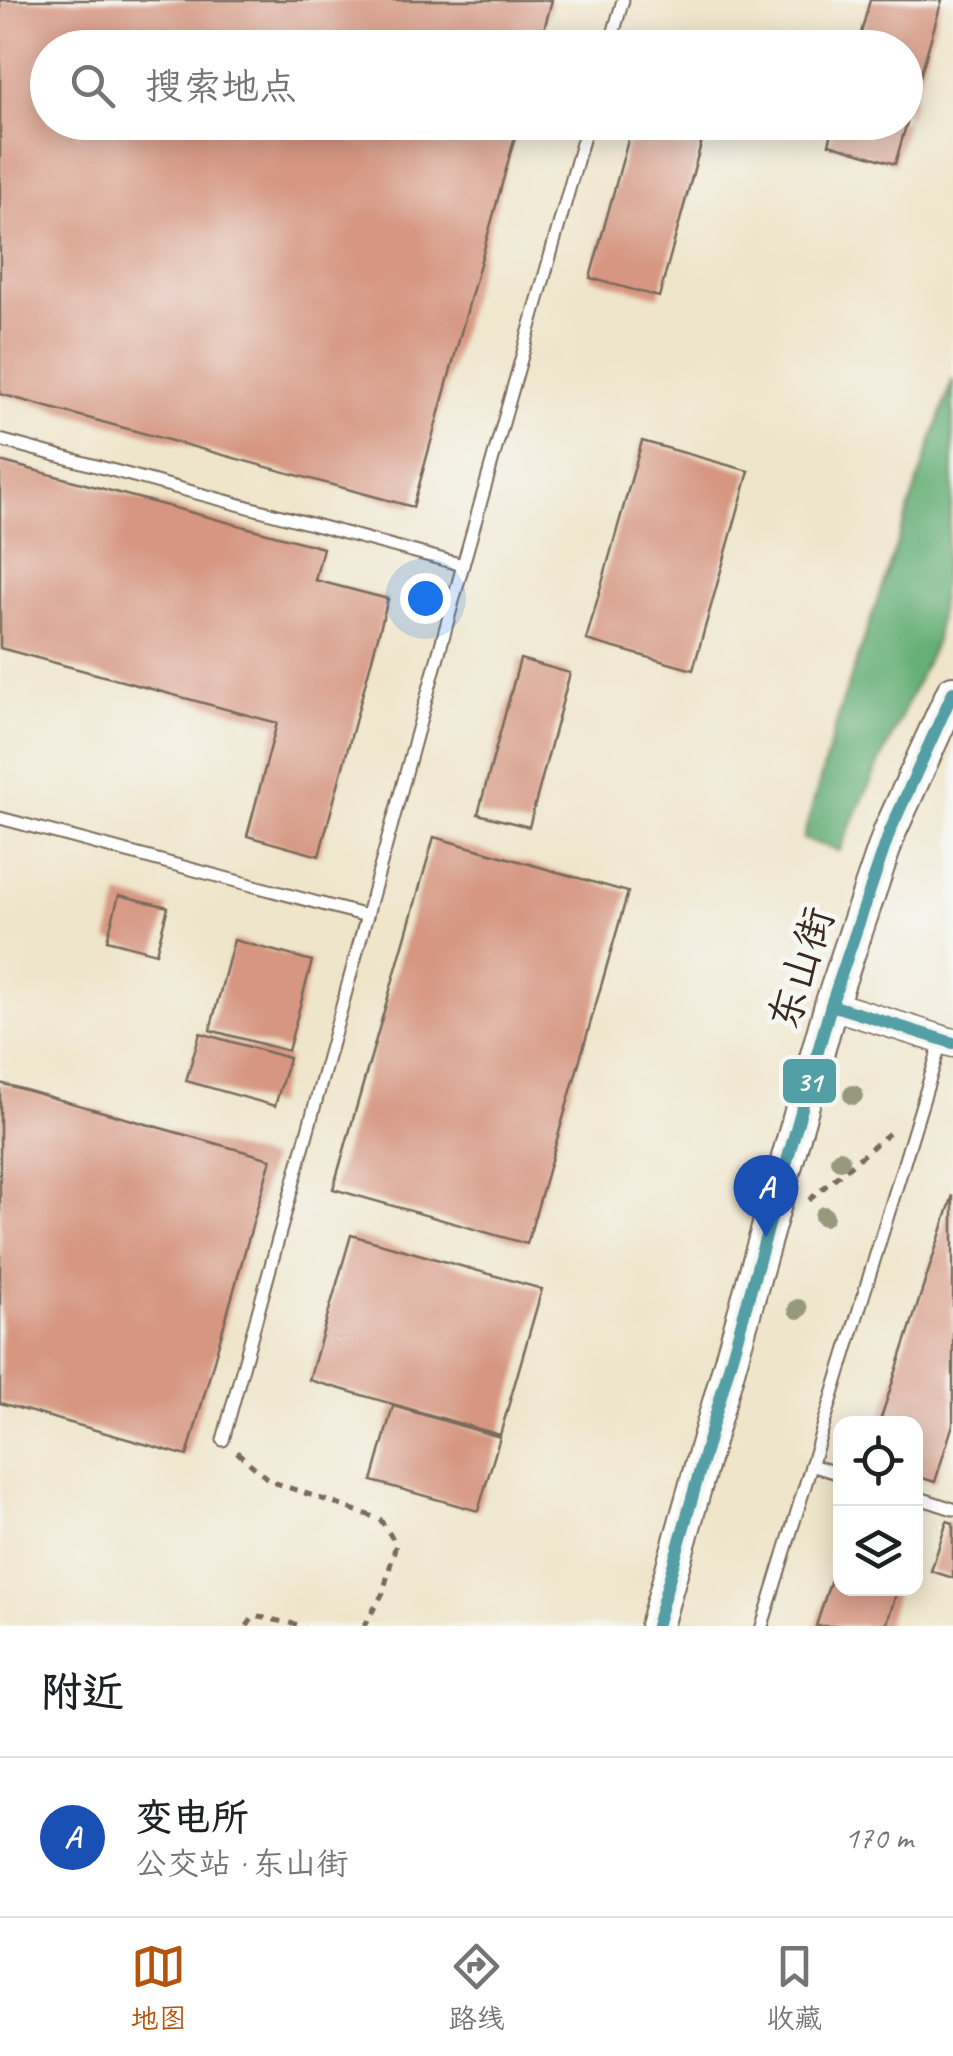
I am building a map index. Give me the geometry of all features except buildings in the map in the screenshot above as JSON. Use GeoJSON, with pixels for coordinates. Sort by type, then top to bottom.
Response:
{"type":"FeatureCollection","features":[{"type":"Feature","properties":{"kind":"main road","name":"东山街"},"geometry":{"type":"LineString","coordinates":[[656,1626],[831,1006],[890,831],[953,692]]}},
{"type":"Feature","properties":{"kind":"street"},"geometry":{"type":"LineString","coordinates":[[831,1006],[947,1041]]}},
{"type":"Feature","properties":{"kind":"lane"},"geometry":{"type":"LineString","coordinates":[[614,30],[622,0]]}},
{"type":"Feature","properties":{"kind":"lane"},"geometry":{"type":"LineString","coordinates":[[223,1440],[462,564],[583,140]]}},
{"type":"Feature","properties":{"kind":"lane"},"geometry":{"type":"LineString","coordinates":[[0,440],[462,564]]}},
{"type":"Feature","properties":{"kind":"lane"},"geometry":{"type":"LineString","coordinates":[[0,818],[367,916]]}},
{"type":"Feature","properties":{"kind":"lane"},"geometry":{"type":"LineString","coordinates":[[762,1626],[947,1041]]}},
{"type":"Feature","properties":{"kind":"lane"},"geometry":{"type":"LineString","coordinates":[[811,1465],[833,1472]]}},
{"type":"Feature","properties":{"kind":"lane"},"geometry":{"type":"LineString","coordinates":[[923,1499],[953,1509]]}},
{"type":"Feature","properties":{"kind":"path"},"geometry":{"type":"LineString","coordinates":[[806,1203],[892,1130]]}},
{"type":"Feature","properties":{"kind":"path"},"geometry":{"type":"LineString","coordinates":[[223,1440],[270,1481],[380,1518],[396,1544],[383,1592],[364,1626]]}},
{"type":"Feature","properties":{"kind":"path"},"geometry":{"type":"LineString","coordinates":[[248,1626],[254,1616],[305,1626]]}},
{"type":"Feature","properties":{"kind":"green space"},"geometry":{"type":"Polygon","coordinates":[[[953,379],[953,493],[936,641],[839,851],[803,839],[841,707],[953,379]]]}},
{"type":"Feature","properties":{"kind":"transit line","name":"31"},"geometry":{"type":"LineString","coordinates":[[656,1626],[831,1005],[890,831],[953,692]]}},
{"type":"Feature","properties":{"kind":"transit line","name":"31"},"geometry":{"type":"LineString","coordinates":[[831,1005],[953,1043]]}},
{"type":"Feature","properties":{"kind":"place","name":"变电所"},"geometry":{"type":"Point","coordinates":[766,1237]}}]}
